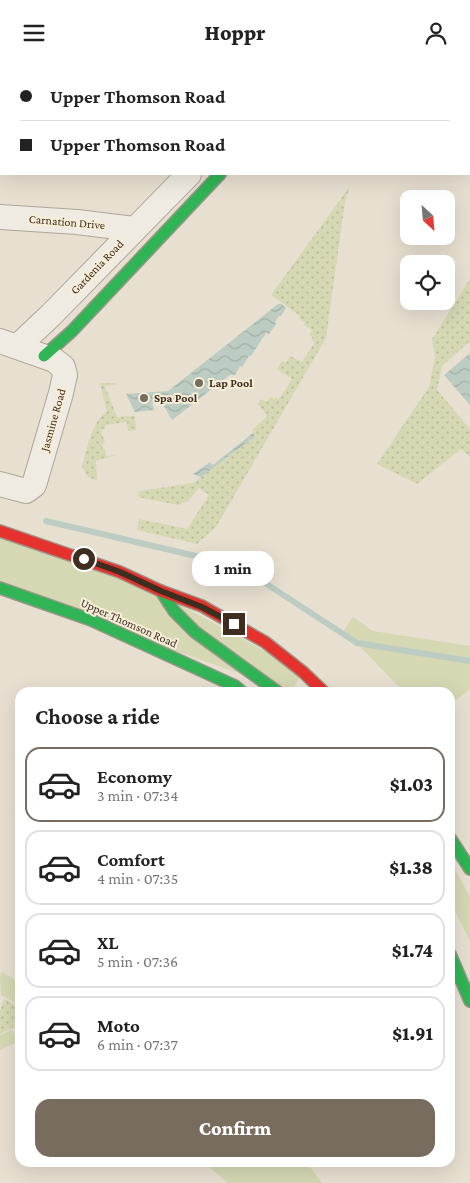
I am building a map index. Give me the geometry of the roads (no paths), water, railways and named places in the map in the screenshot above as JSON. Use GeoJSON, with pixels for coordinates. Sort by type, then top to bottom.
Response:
{"type":"FeatureCollection","features":[{"type":"Feature","properties":{"kind":"main road","name":"Gardenia Road"},"geometry":{"type":"LineString","coordinates":[[44,356],[72,331],[219,175]]}},
{"type":"Feature","properties":{"kind":"main road"},"geometry":{"type":"LineString","coordinates":[[0,531],[120,572],[202,607],[265,642],[319,687]]}},
{"type":"Feature","properties":{"kind":"main road","name":"Upper Thomson Road"},"geometry":{"type":"LineString","coordinates":[[0,588],[91,619],[236,687]]}},
{"type":"Feature","properties":{"kind":"main road"},"geometry":{"type":"LineString","coordinates":[[161,591],[174,611],[195,632],[271,687]]}},
{"type":"Feature","properties":{"kind":"main road"},"geometry":{"type":"LineString","coordinates":[[455,846],[470,869]]}},
{"type":"Feature","properties":{"kind":"main road"},"geometry":{"type":"LineString","coordinates":[[455,966],[470,1001]]}},
{"type":"Feature","properties":{"kind":"street","name":"Gardenia Road"},"geometry":{"type":"LineString","coordinates":[[9,344],[51,315],[188,175]]}},
{"type":"Feature","properties":{"kind":"street","name":"Carnation Drive"},"geometry":{"type":"LineString","coordinates":[[0,217],[134,229]]}},
{"type":"Feature","properties":{"kind":"street","name":"Jasmine Road"},"geometry":{"type":"LineString","coordinates":[[0,484],[26,491],[34,485],[65,375],[63,367],[54,360],[9,344]]}},
{"type":"Feature","properties":{"kind":"water"},"geometry":{"type":"Polygon","coordinates":[[[278,304],[282,304],[286,308],[275,322],[276,324],[269,334],[266,333],[251,356],[249,356],[242,367],[240,366],[235,375],[230,375],[172,420],[162,403],[150,404],[153,405],[154,410],[135,412],[126,394],[168,391],[278,304]]]}},
{"type":"Feature","properties":{"kind":"water"},"geometry":{"type":"Polygon","coordinates":[[[470,353],[470,405],[444,375],[470,353]]]}},
{"type":"Feature","properties":{"kind":"water"},"geometry":{"type":"Polygon","coordinates":[[[254,432],[254,437],[201,477],[193,474],[210,462],[213,465],[254,432]]]}},
{"type":"Feature","properties":{"kind":"waterway"},"geometry":{"type":"LineString","coordinates":[[46,521],[239,566],[357,643],[470,661]]}},
{"type":"Feature","properties":{"kind":"place","name":"Lap Pool"},"geometry":{"type":"Point","coordinates":[199,383]}},
{"type":"Feature","properties":{"kind":"place","name":"Spa Pool"},"geometry":{"type":"Point","coordinates":[144,398]}}]}
